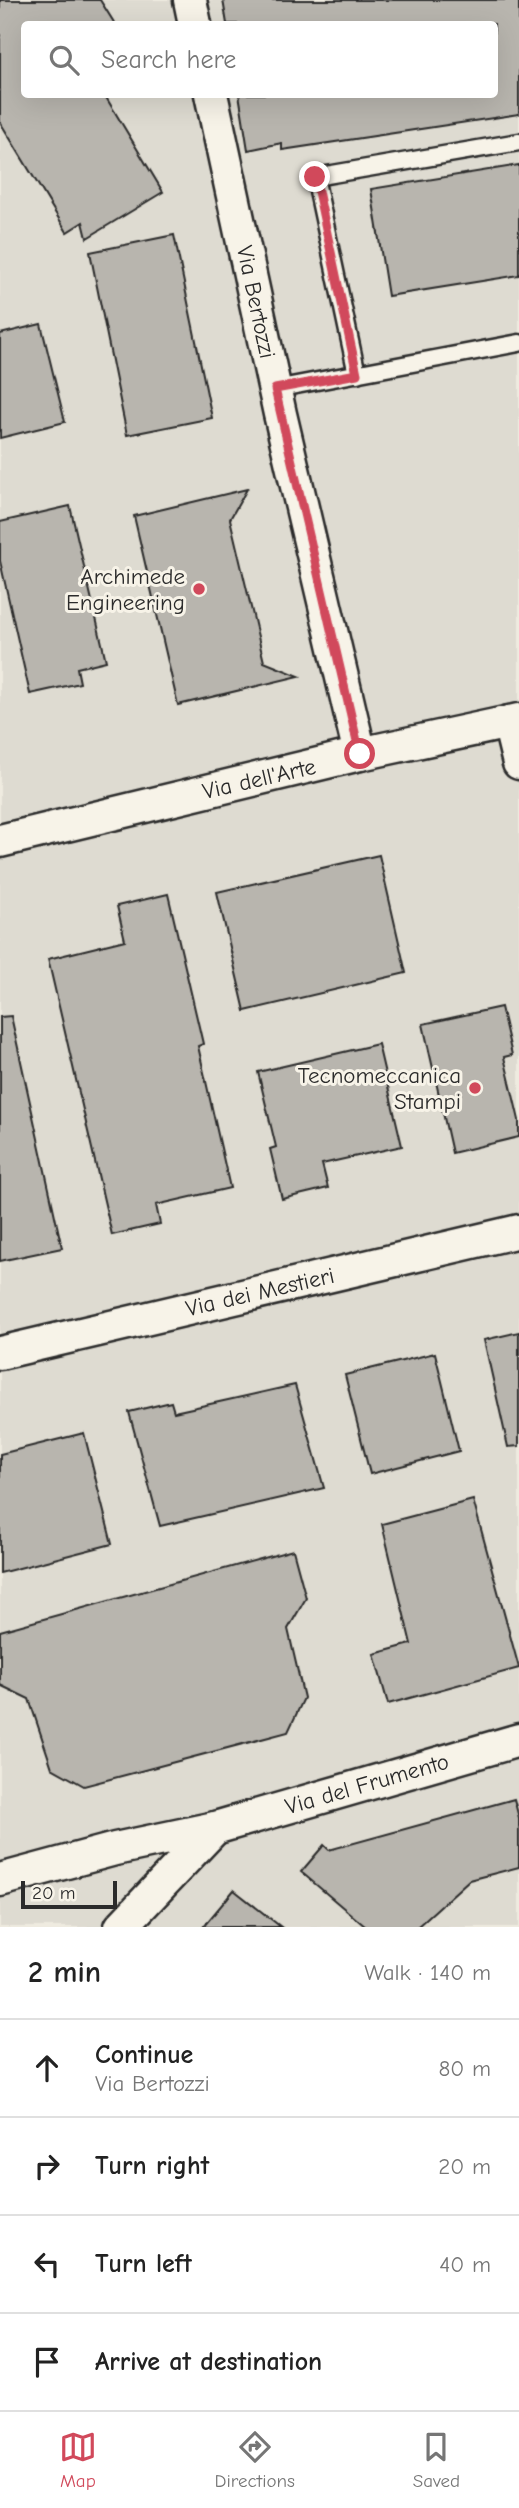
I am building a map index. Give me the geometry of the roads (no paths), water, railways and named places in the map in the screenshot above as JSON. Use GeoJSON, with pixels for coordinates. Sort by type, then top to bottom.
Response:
{"type":"FeatureCollection","features":[{"type":"Feature","properties":{"kind":"street"},"geometry":{"type":"LineString","coordinates":[[190,0],[194,21]]}},
{"type":"Feature","properties":{"kind":"street","name":"Via Bertozzi"},"geometry":{"type":"LineString","coordinates":[[212,98],[275,389],[360,754]]}},
{"type":"Feature","properties":{"kind":"street"},"geometry":{"type":"LineString","coordinates":[[514,721],[519,763]]}},
{"type":"Feature","properties":{"kind":"street","name":"Via dell'Arte"},"geometry":{"type":"LineString","coordinates":[[0,841],[360,754],[514,721]]}},
{"type":"Feature","properties":{"kind":"street","name":"Via dei Mestieri"},"geometry":{"type":"LineString","coordinates":[[0,1353],[519,1231]]}},
{"type":"Feature","properties":{"kind":"street","name":"Via del Frumento"},"geometry":{"type":"LineString","coordinates":[[0,1880],[115,1849],[215,1828],[519,1740]]}},
{"type":"Feature","properties":{"kind":"street"},"geometry":{"type":"LineString","coordinates":[[121,1927],[215,1828]]}},
{"type":"Feature","properties":{"kind":"lane"},"geometry":{"type":"LineString","coordinates":[[357,374],[315,177],[519,142]]}},
{"type":"Feature","properties":{"kind":"lane"},"geometry":{"type":"LineString","coordinates":[[275,389],[519,344]]}},
{"type":"Feature","properties":{"kind":"place","name":"Archimede Engineering"},"geometry":{"type":"Point","coordinates":[199,589]}},
{"type":"Feature","properties":{"kind":"place","name":"Tecnomeccanica Stampi"},"geometry":{"type":"Point","coordinates":[475,1088]}}]}
